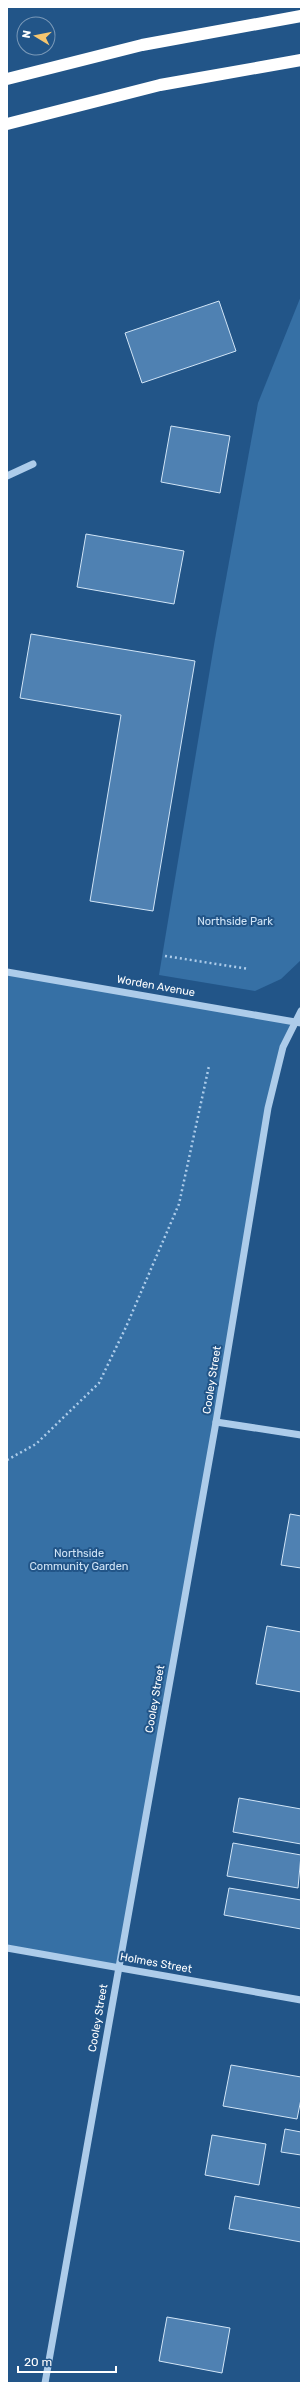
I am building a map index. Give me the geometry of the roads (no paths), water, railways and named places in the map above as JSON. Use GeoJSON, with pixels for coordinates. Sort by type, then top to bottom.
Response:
{"type":"FeatureCollection","features":[{"type":"Feature","properties":{"kind":"highway"},"geometry":{"type":"LineString","coordinates":[[7,79],[142,45],[301,16]]}},
{"type":"Feature","properties":{"kind":"highway"},"geometry":{"type":"LineString","coordinates":[[7,124],[160,85],[301,60]]}},
{"type":"Feature","properties":{"kind":"street"},"geometry":{"type":"LineString","coordinates":[[7,476],[33,464]]}},
{"type":"Feature","properties":{"kind":"street","name":"Worden Avenue"},"geometry":{"type":"LineString","coordinates":[[7,972],[298,1022]]}},
{"type":"Feature","properties":{"kind":"street","name":"Cooley Street"},"geometry":{"type":"LineString","coordinates":[[45,2383],[216,1422],[268,1108],[283,1047],[298,1022],[301,1011]]}},
{"type":"Feature","properties":{"kind":"street"},"geometry":{"type":"LineString","coordinates":[[216,1422],[301,1435]]}},
{"type":"Feature","properties":{"kind":"street","name":"Holmes Street"},"geometry":{"type":"LineString","coordinates":[[7,1948],[301,2000]]}},
{"type":"Feature","properties":{"kind":"park label","name":"Northside Park"},"geometry":{"type":"Point","coordinates":[235,921]}},
{"type":"Feature","properties":{"kind":"park label","name":"Northside Community Garden"},"geometry":{"type":"Point","coordinates":[79,1559]}}]}
